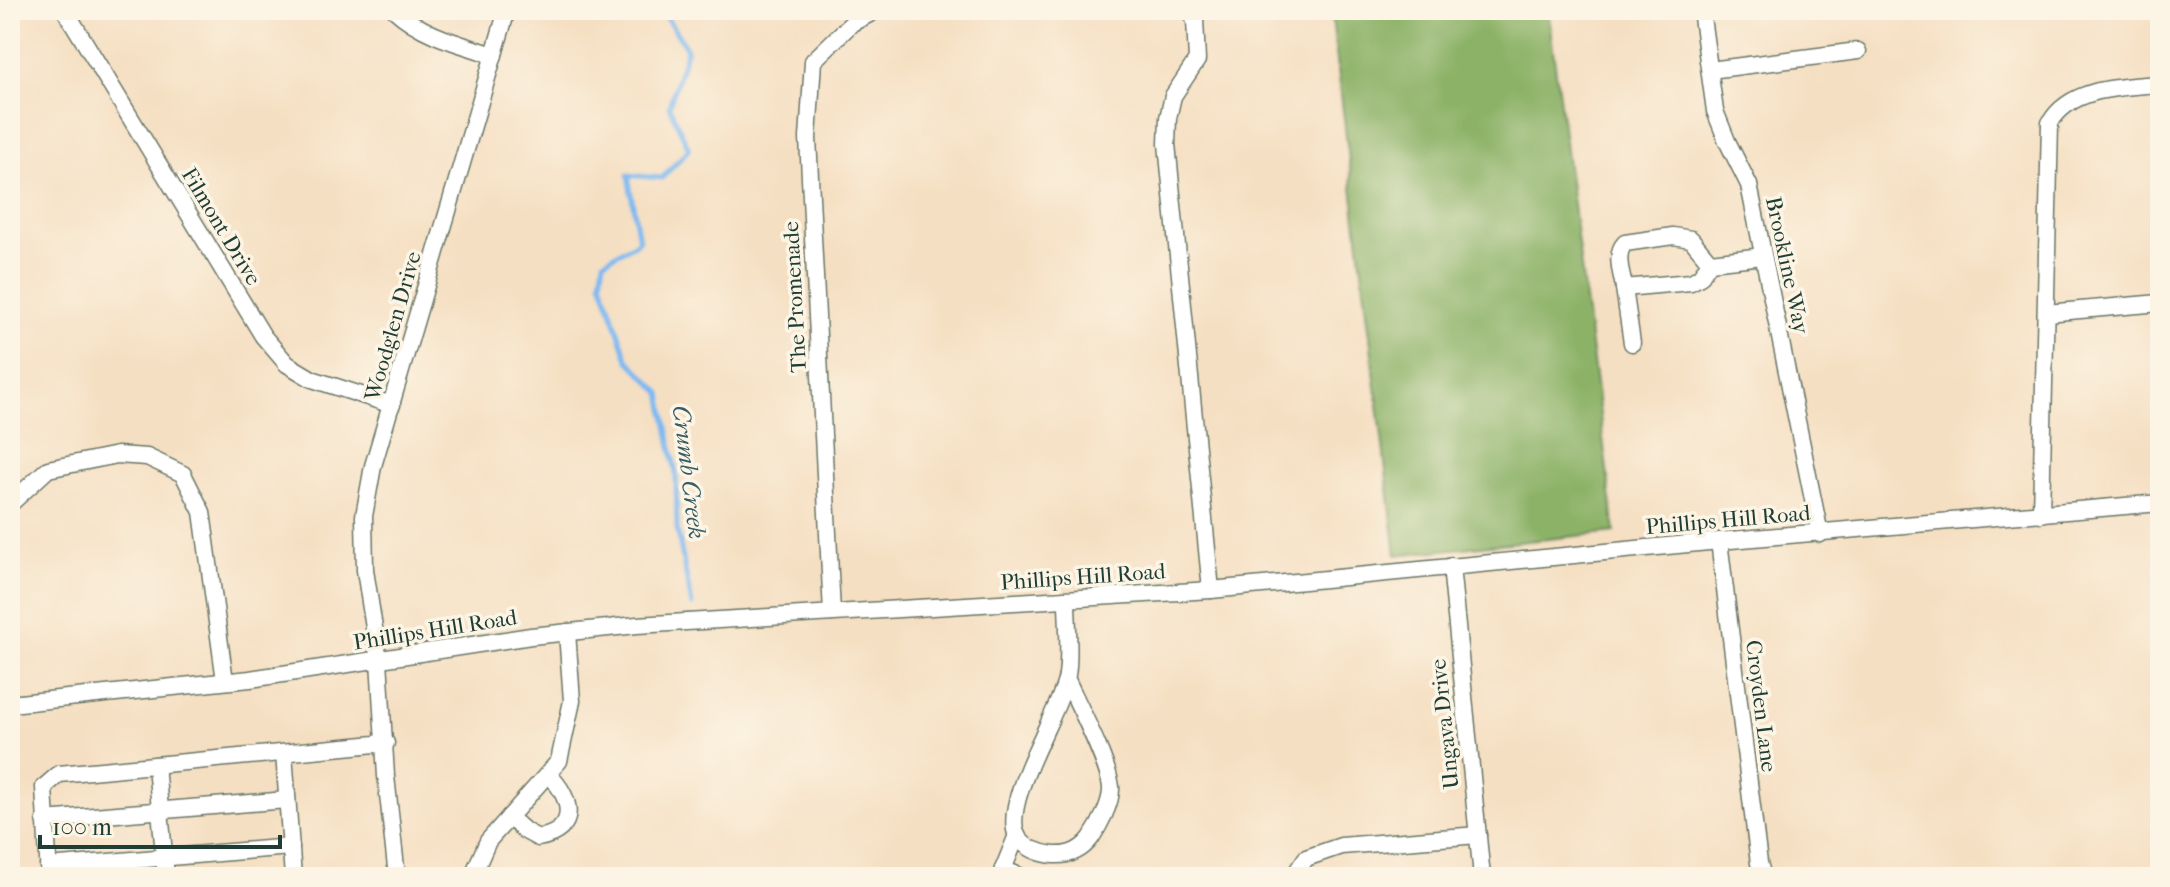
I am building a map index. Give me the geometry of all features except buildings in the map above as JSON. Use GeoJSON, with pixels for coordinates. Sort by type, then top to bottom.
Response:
{"type":"FeatureCollection","features":[{"type":"Feature","properties":{"kind":"street","name":"Filmont Drive"},"geometry":{"type":"LineString","coordinates":[[65,10],[263,336],[287,364],[312,379],[392,405]]}},
{"type":"Feature","properties":{"kind":"street"},"geometry":{"type":"LineString","coordinates":[[395,10],[437,36],[494,55]]}},
{"type":"Feature","properties":{"kind":"street","name":"Woodglen Drive"},"geometry":{"type":"LineString","coordinates":[[397,877],[386,776],[379,660],[365,570],[364,516],[373,466],[507,10]]}},
{"type":"Feature","properties":{"kind":"street","name":"The Promenade"},"geometry":{"type":"LineString","coordinates":[[832,613],[808,138],[813,61],[852,23],[877,10]]}},
{"type":"Feature","properties":{"kind":"street"},"geometry":{"type":"LineString","coordinates":[[1188,10],[1195,20],[1197,60],[1173,96],[1167,144],[1211,590]]}},
{"type":"Feature","properties":{"kind":"street","name":"Brookline Way"},"geometry":{"type":"LineString","coordinates":[[1701,10],[1715,111],[1749,185],[1820,534]]}},
{"type":"Feature","properties":{"kind":"street"},"geometry":{"type":"LineString","coordinates":[[1710,70],[1858,51]]}},
{"type":"Feature","properties":{"kind":"street"},"geometry":{"type":"LineString","coordinates":[[2041,514],[2050,123],[2059,108],[2107,88],[2160,84]]}},
{"type":"Feature","properties":{"kind":"street"},"geometry":{"type":"LineString","coordinates":[[1632,343],[1619,254],[1621,247],[1625,243],[1673,236],[1691,239],[1710,262]]}},
{"type":"Feature","properties":{"kind":"street"},"geometry":{"type":"LineString","coordinates":[[1624,288],[1691,282],[1700,277],[1710,262],[1763,256]]}},
{"type":"Feature","properties":{"kind":"street"},"geometry":{"type":"LineString","coordinates":[[2046,313],[2160,303]]}},
{"type":"Feature","properties":{"kind":"street"},"geometry":{"type":"LineString","coordinates":[[10,504],[48,469],[117,455],[147,457],[183,474],[202,512],[225,681]]}},
{"type":"Feature","properties":{"kind":"street","name":"Phillips Hill Road"},"geometry":{"type":"LineString","coordinates":[[10,704],[225,681],[567,632],[637,625],[1211,590],[1719,541],[2160,503]]}},
{"type":"Feature","properties":{"kind":"street","name":"Croyden Lane"},"geometry":{"type":"LineString","coordinates":[[1719,541],[1763,877]]}},
{"type":"Feature","properties":{"kind":"street","name":"Ungava Drive"},"geometry":{"type":"LineString","coordinates":[[1451,566],[1482,877]]}},
{"type":"Feature","properties":{"kind":"street"},"geometry":{"type":"LineString","coordinates":[[1022,877],[1002,873],[1017,835],[1015,821],[1022,786],[1067,680],[1067,600]]}},
{"type":"Feature","properties":{"kind":"street"},"geometry":{"type":"LineString","coordinates":[[472,877],[488,841],[559,761],[572,701],[567,632]]}},
{"type":"Feature","properties":{"kind":"street"},"geometry":{"type":"LineString","coordinates":[[1017,835],[1029,848],[1067,856],[1087,844],[1098,828],[1107,805],[1111,789],[1067,680]]}},
{"type":"Feature","properties":{"kind":"street"},"geometry":{"type":"LineString","coordinates":[[291,847],[49,872],[44,787],[59,774],[386,743]]}},
{"type":"Feature","properties":{"kind":"street"},"geometry":{"type":"LineString","coordinates":[[284,753],[293,877]]}},
{"type":"Feature","properties":{"kind":"street"},"geometry":{"type":"LineString","coordinates":[[156,765],[166,877]]}},
{"type":"Feature","properties":{"kind":"street"},"geometry":{"type":"LineString","coordinates":[[509,817],[538,838],[562,830],[566,825],[565,797],[548,774]]}},
{"type":"Feature","properties":{"kind":"street"},"geometry":{"type":"LineString","coordinates":[[45,820],[287,800]]}},
{"type":"Feature","properties":{"kind":"street"},"geometry":{"type":"LineString","coordinates":[[1293,877],[1306,858],[1341,846],[1478,835]]}},
{"type":"Feature","properties":{"kind":"green space"},"geometry":{"type":"Polygon","coordinates":[[[1331,10],[1548,10],[1615,532],[1396,555],[1331,10]]]}},
{"type":"Feature","properties":{"kind":"waterway","name":"Crumb Creek"},"geometry":{"type":"LineString","coordinates":[[666,10],[665,15],[687,49],[669,106],[689,149],[662,178],[628,175],[639,241],[604,261],[601,281],[628,360],[661,393],[676,474],[677,529],[692,605]]}}]}
